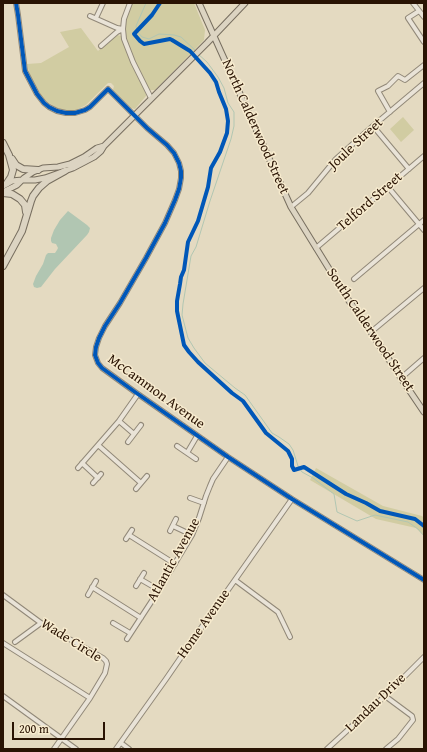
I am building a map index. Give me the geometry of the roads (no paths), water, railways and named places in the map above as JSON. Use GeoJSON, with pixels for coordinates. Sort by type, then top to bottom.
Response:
{"type":"FeatureCollection","features":[{"type":"Feature","properties":{"kind":"highway"},"geometry":{"type":"LineString","coordinates":[[3,143],[9,155],[19,168],[38,170]]}},
{"type":"Feature","properties":{"kind":"highway"},"geometry":{"type":"LineString","coordinates":[[5,184],[11,177],[13,170],[9,155]]}},
{"type":"Feature","properties":{"kind":"highway"},"geometry":{"type":"LineString","coordinates":[[3,266],[18,240],[31,201],[36,192],[50,178],[65,171]]}},
{"type":"Feature","properties":{"kind":"highway"},"geometry":{"type":"LineString","coordinates":[[3,193],[14,195],[23,202],[26,208],[25,222]]}},
{"type":"Feature","properties":{"kind":"main road","name":"North Calderwood Street"},"geometry":{"type":"LineString","coordinates":[[199,3],[291,207],[316,248]]}},
{"type":"Feature","properties":{"kind":"main road"},"geometry":{"type":"LineString","coordinates":[[5,184],[12,181],[39,179],[65,171],[88,161],[101,151],[134,115],[205,46],[245,3]]}},
{"type":"Feature","properties":{"kind":"main road"},"geometry":{"type":"LineString","coordinates":[[3,193],[16,186],[29,174],[38,170],[70,164],[97,148],[104,146]]}},
{"type":"Feature","properties":{"kind":"main road","name":"South Calderwood Street"},"geometry":{"type":"LineString","coordinates":[[316,248],[347,298],[424,412]]}},
{"type":"Feature","properties":{"kind":"street","name":"McCammon Avenue"},"geometry":{"type":"LineString","coordinates":[[16,3],[25,71],[37,94],[44,103],[57,111],[75,113],[85,110],[108,89],[147,128],[167,145],[174,153],[181,171],[179,189],[165,223],[120,303],[105,326],[96,347],[95,355],[98,363],[102,368],[228,457],[292,499],[424,580]]}},
{"type":"Feature","properties":{"kind":"street"},"geometry":{"type":"LineString","coordinates":[[96,18],[103,3]]}},
{"type":"Feature","properties":{"kind":"street"},"geometry":{"type":"LineString","coordinates":[[130,3],[124,19],[124,39],[151,98]]}},
{"type":"Feature","properties":{"kind":"street"},"geometry":{"type":"LineString","coordinates":[[413,3],[424,17]]}},
{"type":"Feature","properties":{"kind":"street"},"geometry":{"type":"LineString","coordinates":[[419,11],[408,18],[424,42]]}},
{"type":"Feature","properties":{"kind":"street"},"geometry":{"type":"LineString","coordinates":[[90,16],[117,28],[123,29]]}},
{"type":"Feature","properties":{"kind":"street"},"geometry":{"type":"LineString","coordinates":[[101,46],[116,32],[123,29]]}},
{"type":"Feature","properties":{"kind":"street"},"geometry":{"type":"LineString","coordinates":[[390,112],[378,91],[388,86],[398,76],[405,80],[424,65]]}},
{"type":"Feature","properties":{"kind":"street","name":"Joule Street"},"geometry":{"type":"LineString","coordinates":[[291,207],[308,193],[336,160],[373,126],[424,84]]}},
{"type":"Feature","properties":{"kind":"street"},"geometry":{"type":"LineString","coordinates":[[373,126],[409,169]]}},
{"type":"Feature","properties":{"kind":"street","name":"Telford Street"},"geometry":{"type":"LineString","coordinates":[[316,248],[424,156]]}},
{"type":"Feature","properties":{"kind":"street"},"geometry":{"type":"LineString","coordinates":[[388,187],[424,230]]}},
{"type":"Feature","properties":{"kind":"street"},"geometry":{"type":"LineString","coordinates":[[354,279],[424,220]]}},
{"type":"Feature","properties":{"kind":"street"},"geometry":{"type":"LineString","coordinates":[[371,332],[424,288]]}},
{"type":"Feature","properties":{"kind":"street"},"geometry":{"type":"LineString","coordinates":[[401,378],[424,358]]}},
{"type":"Feature","properties":{"kind":"street"},"geometry":{"type":"LineString","coordinates":[[78,468],[119,421],[138,394]]}},
{"type":"Feature","properties":{"kind":"street"},"geometry":{"type":"LineString","coordinates":[[119,421],[134,434]]}},
{"type":"Feature","properties":{"kind":"street"},"geometry":{"type":"LineString","coordinates":[[128,442],[141,425]]}},
{"type":"Feature","properties":{"kind":"street"},"geometry":{"type":"LineString","coordinates":[[187,453],[198,436]]}},
{"type":"Feature","properties":{"kind":"street"},"geometry":{"type":"LineString","coordinates":[[98,445],[141,483]]}},
{"type":"Feature","properties":{"kind":"street"},"geometry":{"type":"LineString","coordinates":[[177,446],[196,459]]}},
{"type":"Feature","properties":{"kind":"street","name":"Atlantic Avenue"},"geometry":{"type":"LineString","coordinates":[[127,639],[192,535],[208,491],[228,457]]}},
{"type":"Feature","properties":{"kind":"street"},"geometry":{"type":"LineString","coordinates":[[82,463],[99,476],[93,483]]}},
{"type":"Feature","properties":{"kind":"street"},"geometry":{"type":"LineString","coordinates":[[136,489],[147,476]]}},
{"type":"Feature","properties":{"kind":"street"},"geometry":{"type":"LineString","coordinates":[[190,498],[204,503]]}},
{"type":"Feature","properties":{"kind":"street","name":"Home Avenue"},"geometry":{"type":"LineString","coordinates":[[116,749],[292,499]]}},
{"type":"Feature","properties":{"kind":"street"},"geometry":{"type":"LineString","coordinates":[[170,531],[176,519]]}},
{"type":"Feature","properties":{"kind":"street"},"geometry":{"type":"LineString","coordinates":[[173,526],[192,535]]}},
{"type":"Feature","properties":{"kind":"street"},"geometry":{"type":"LineString","coordinates":[[126,539],[132,530]]}},
{"type":"Feature","properties":{"kind":"street"},"geometry":{"type":"LineString","coordinates":[[129,535],[175,564]]}},
{"type":"Feature","properties":{"kind":"street"},"geometry":{"type":"LineString","coordinates":[[136,586],[144,573]]}},
{"type":"Feature","properties":{"kind":"street"},"geometry":{"type":"LineString","coordinates":[[140,579],[159,590]]}},
{"type":"Feature","properties":{"kind":"street"},"geometry":{"type":"LineString","coordinates":[[235,580],[278,612],[290,637]]}},
{"type":"Feature","properties":{"kind":"street"},"geometry":{"type":"LineString","coordinates":[[88,595],[96,581]]}},
{"type":"Feature","properties":{"kind":"street"},"geometry":{"type":"LineString","coordinates":[[92,587],[141,618]]}},
{"type":"Feature","properties":{"kind":"street","name":"Wade Circle"},"geometry":{"type":"LineString","coordinates":[[3,596],[41,623],[106,661],[107,664],[105,673],[90,698]]}},
{"type":"Feature","properties":{"kind":"street"},"geometry":{"type":"LineString","coordinates":[[15,642],[41,623]]}},
{"type":"Feature","properties":{"kind":"street"},"geometry":{"type":"LineString","coordinates":[[113,623],[130,633]]}},
{"type":"Feature","properties":{"kind":"street"},"geometry":{"type":"LineString","coordinates":[[3,643],[90,698],[54,749]]}},
{"type":"Feature","properties":{"kind":"street","name":"Landau Drive"},"geometry":{"type":"LineString","coordinates":[[327,749],[385,696],[424,657]]}},
{"type":"Feature","properties":{"kind":"street"},"geometry":{"type":"LineString","coordinates":[[3,696],[76,749]]}},
{"type":"Feature","properties":{"kind":"street"},"geometry":{"type":"LineString","coordinates":[[385,696],[412,716],[413,720],[398,739],[386,749]]}},
{"type":"Feature","properties":{"kind":"street"},"geometry":{"type":"LineString","coordinates":[[120,743],[129,749]]}},
{"type":"Feature","properties":{"kind":"waterway"},"geometry":{"type":"LineString","coordinates":[[146,3],[136,26],[137,31],[142,37],[149,39],[159,34],[174,35],[181,37],[196,51]]}},
{"type":"Feature","properties":{"kind":"waterway"},"geometry":{"type":"LineString","coordinates":[[198,54],[207,62],[224,88],[228,103],[234,112],[234,126],[196,247],[191,256],[182,315],[188,338],[205,363],[245,395],[272,433],[289,444],[302,472],[313,478],[334,494],[337,512],[357,521],[375,515],[408,522],[418,529],[424,536]]}}]}
